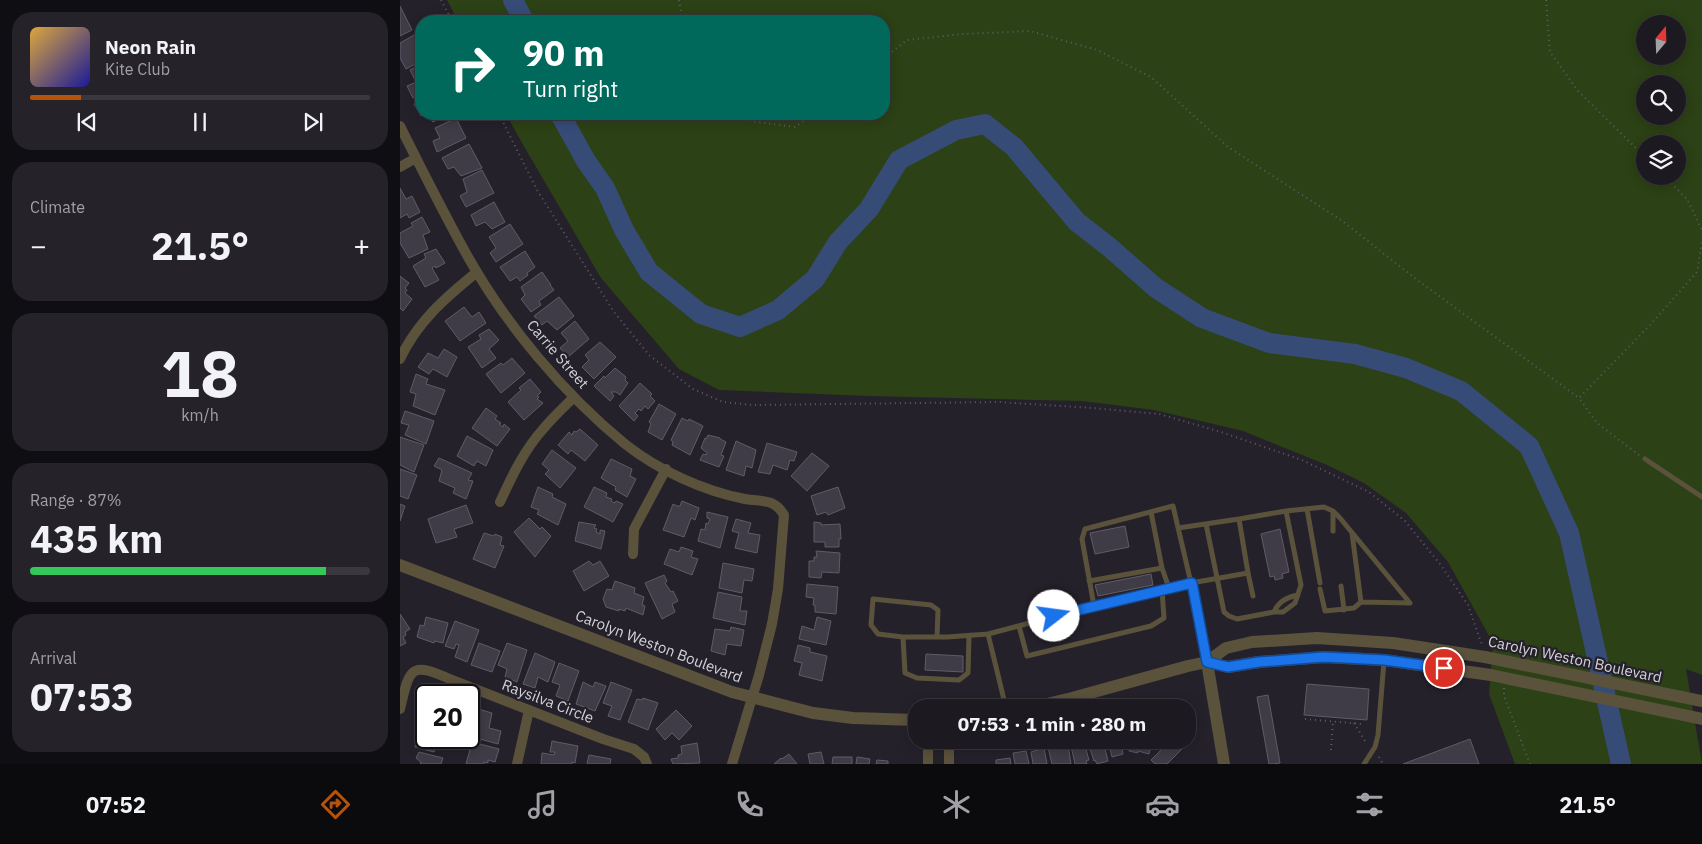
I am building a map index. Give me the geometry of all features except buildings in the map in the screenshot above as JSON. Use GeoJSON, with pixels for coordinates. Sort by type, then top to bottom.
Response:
{"type":"FeatureCollection","features":[{"type":"Feature","properties":{"kind":"street","name":"Carrie Street"},"geometry":{"type":"LineString","coordinates":[[400,126],[477,272],[520,334],[574,397],[626,445],[666,469],[686,480],[721,493],[769,502],[779,507],[784,515],[778,589],[766,649],[751,698]]}},
{"type":"Feature","properties":{"kind":"street"},"geometry":{"type":"LineString","coordinates":[[400,167],[416,158]]}},
{"type":"Feature","properties":{"kind":"street"},"geometry":{"type":"LineString","coordinates":[[400,359],[420,325],[437,305],[477,272]]}},
{"type":"Feature","properties":{"kind":"street"},"geometry":{"type":"LineString","coordinates":[[500,502],[520,459],[544,427],[574,397]]}},
{"type":"Feature","properties":{"kind":"street"},"geometry":{"type":"LineString","coordinates":[[633,554],[634,529],[666,469]]}},
{"type":"Feature","properties":{"kind":"street","name":"Carolyn Weston Boulevard"},"geometry":{"type":"LineString","coordinates":[[400,565],[751,698],[814,713],[852,718],[908,720]]}},
{"type":"Feature","properties":{"kind":"street","name":"Carolyn Weston Boulevard"},"geometry":{"type":"LineString","coordinates":[[1068,699],[1207,662],[1226,648],[1252,642],[1317,638],[1393,643],[1504,660],[1702,701]]}},
{"type":"Feature","properties":{"kind":"street","name":"Carolyn Weston Boulevard"},"geometry":{"type":"LineString","coordinates":[[1207,662],[1228,667],[1259,662],[1324,657],[1384,660],[1508,678],[1702,719]]}},
{"type":"Feature","properties":{"kind":"street"},"geometry":{"type":"LineString","coordinates":[[1207,662],[1224,764]]}},
{"type":"Feature","properties":{"kind":"street","name":"Raysilva Circle"},"geometry":{"type":"LineString","coordinates":[[400,709],[406,682],[411,674],[419,669],[425,669],[603,739],[634,749],[640,752],[647,764]]}},
{"type":"Feature","properties":{"kind":"street"},"geometry":{"type":"LineString","coordinates":[[732,764],[751,698]]}},
{"type":"Feature","properties":{"kind":"street"},"geometry":{"type":"LineString","coordinates":[[1685,715],[1699,709],[1702,710]]}},
{"type":"Feature","properties":{"kind":"street"},"geometry":{"type":"LineString","coordinates":[[517,764],[529,710]]}},
{"type":"Feature","properties":{"kind":"street"},"geometry":{"type":"LineString","coordinates":[[928,749],[928,764]]}},
{"type":"Feature","properties":{"kind":"street"},"geometry":{"type":"LineString","coordinates":[[949,749],[949,764]]}},
{"type":"Feature","properties":{"kind":"lane"},"geometry":{"type":"LineString","coordinates":[[1645,459],[1702,497]]}},
{"type":"Feature","properties":{"kind":"lane"},"geometry":{"type":"LineString","coordinates":[[1094,606],[1082,539],[1085,529],[1173,506],[1192,583],[1207,662]]}},
{"type":"Feature","properties":{"kind":"lane"},"geometry":{"type":"LineString","coordinates":[[1178,528],[1286,511],[1324,507],[1333,511],[1352,532],[1410,603],[1361,602],[1354,608],[1325,611],[1307,509]]}},
{"type":"Feature","properties":{"kind":"lane"},"geometry":{"type":"LineString","coordinates":[[1206,524],[1224,612],[1236,619],[1283,612],[1295,603],[1301,585],[1286,511]]}},
{"type":"Feature","properties":{"kind":"lane"},"geometry":{"type":"LineString","coordinates":[[1333,511],[1333,531]]}},
{"type":"Feature","properties":{"kind":"lane"},"geometry":{"type":"LineString","coordinates":[[1151,512],[1162,568],[1169,588]]}},
{"type":"Feature","properties":{"kind":"lane"},"geometry":{"type":"LineString","coordinates":[[1239,519],[1254,596]]}},
{"type":"Feature","properties":{"kind":"lane"},"geometry":{"type":"LineString","coordinates":[[1352,532],[1361,602]]}},
{"type":"Feature","properties":{"kind":"lane"},"geometry":{"type":"LineString","coordinates":[[1090,581],[1120,578],[1162,568]]}},
{"type":"Feature","properties":{"kind":"lane"},"geometry":{"type":"LineString","coordinates":[[936,637],[938,610],[931,605],[873,599],[871,625],[878,634],[903,637],[936,637],[969,636],[988,634],[1169,588],[1248,573]]}},
{"type":"Feature","properties":{"kind":"lane"},"geometry":{"type":"LineString","coordinates":[[1341,586],[1344,610]]}},
{"type":"Feature","properties":{"kind":"lane"},"geometry":{"type":"LineString","coordinates":[[1146,587],[1148,593]]}},
{"type":"Feature","properties":{"kind":"lane"},"geometry":{"type":"LineString","coordinates":[[1134,589],[1136,596]]}},
{"type":"Feature","properties":{"kind":"lane"},"geometry":{"type":"LineString","coordinates":[[1018,626],[1027,656],[1151,626],[1164,618],[1162,590]]}},
{"type":"Feature","properties":{"kind":"lane"},"geometry":{"type":"LineString","coordinates":[[1124,591],[1126,598]]}},
{"type":"Feature","properties":{"kind":"lane"},"geometry":{"type":"LineString","coordinates":[[1112,593],[1114,601]]}},
{"type":"Feature","properties":{"kind":"lane"},"geometry":{"type":"LineString","coordinates":[[1274,612],[1277,605],[1290,596],[1298,595]]}},
{"type":"Feature","properties":{"kind":"lane"},"geometry":{"type":"LineString","coordinates":[[988,634],[1004,699]]}},
{"type":"Feature","properties":{"kind":"lane"},"geometry":{"type":"LineString","coordinates":[[903,637],[905,673],[917,678],[959,680],[968,673],[969,636]]}},
{"type":"Feature","properties":{"kind":"lane"},"geometry":{"type":"LineString","coordinates":[[1364,764],[1375,747],[1378,735],[1384,660]]}},
{"type":"Feature","properties":{"kind":"path"},"geometry":{"type":"LineString","coordinates":[[441,0],[449,15]]}},
{"type":"Feature","properties":{"kind":"path"},"geometry":{"type":"LineString","coordinates":[[679,0],[682,15]]}},
{"type":"Feature","properties":{"kind":"path"},"geometry":{"type":"LineString","coordinates":[[1546,0],[1550,52],[1578,90],[1636,148]]}},
{"type":"Feature","properties":{"kind":"path"},"geometry":{"type":"LineString","coordinates":[[890,53],[907,40],[973,33],[1030,31],[1098,50],[1151,78],[1228,147],[1341,220],[1416,279],[1579,398],[1597,423],[1645,459]]}},
{"type":"Feature","properties":{"kind":"path"},"geometry":{"type":"LineString","coordinates":[[502,120],[537,190],[614,312],[649,355],[692,390],[724,402],[752,405],[999,402],[1092,408],[1159,414],[1221,432],[1302,460],[1369,492],[1406,520],[1440,564],[1468,605],[1485,657]]}},
{"type":"Feature","properties":{"kind":"path"},"geometry":{"type":"LineString","coordinates":[[749,120],[795,127],[805,120]]}},
{"type":"Feature","properties":{"kind":"path"},"geometry":{"type":"LineString","coordinates":[[1673,185],[1687,199],[1702,230]]}},
{"type":"Feature","properties":{"kind":"path"},"geometry":{"type":"LineString","coordinates":[[1579,398],[1650,325],[1696,272],[1702,241]]}},
{"type":"Feature","properties":{"kind":"path"},"geometry":{"type":"LineString","coordinates":[[1508,678],[1504,696],[1530,764]]}},
{"type":"Feature","properties":{"kind":"path"},"geometry":{"type":"LineString","coordinates":[[1305,719],[1362,724]]}},
{"type":"Feature","properties":{"kind":"path"},"geometry":{"type":"LineString","coordinates":[[1331,750],[1333,722]]}},
{"type":"Feature","properties":{"kind":"green space"},"geometry":{"type":"Polygon","coordinates":[[[447,0],[1702,0],[1702,675],[1686,669],[1702,764],[1515,764],[1489,694],[1493,643],[1448,562],[1406,513],[1364,483],[1327,465],[1243,431],[1154,410],[1082,401],[719,390],[679,369],[601,278],[509,120],[890,120],[890,15],[455,15],[447,0]]]}},
{"type":"Feature","properties":{"kind":"waterway"},"geometry":{"type":"LineString","coordinates":[[513,0],[521,15]]}},
{"type":"Feature","properties":{"kind":"waterway"},"geometry":{"type":"LineString","coordinates":[[563,120],[586,161],[605,188],[624,230],[649,272],[701,314],[740,327],[778,310],[815,279],[838,242],[869,209],[899,160],[956,130],[985,124],[1014,147],[1077,222],[1156,288],[1202,318],[1269,343],[1355,354],[1406,368],[1461,391],[1529,446],[1569,533],[1621,764]]}},
{"type":"Feature","properties":{"kind":"route"},"geometry":{"type":"LineString","coordinates":[[1054,616],[1192,583],[1207,662],[1228,667],[1259,662],[1324,657],[1384,660],[1444,668]]}}]}
